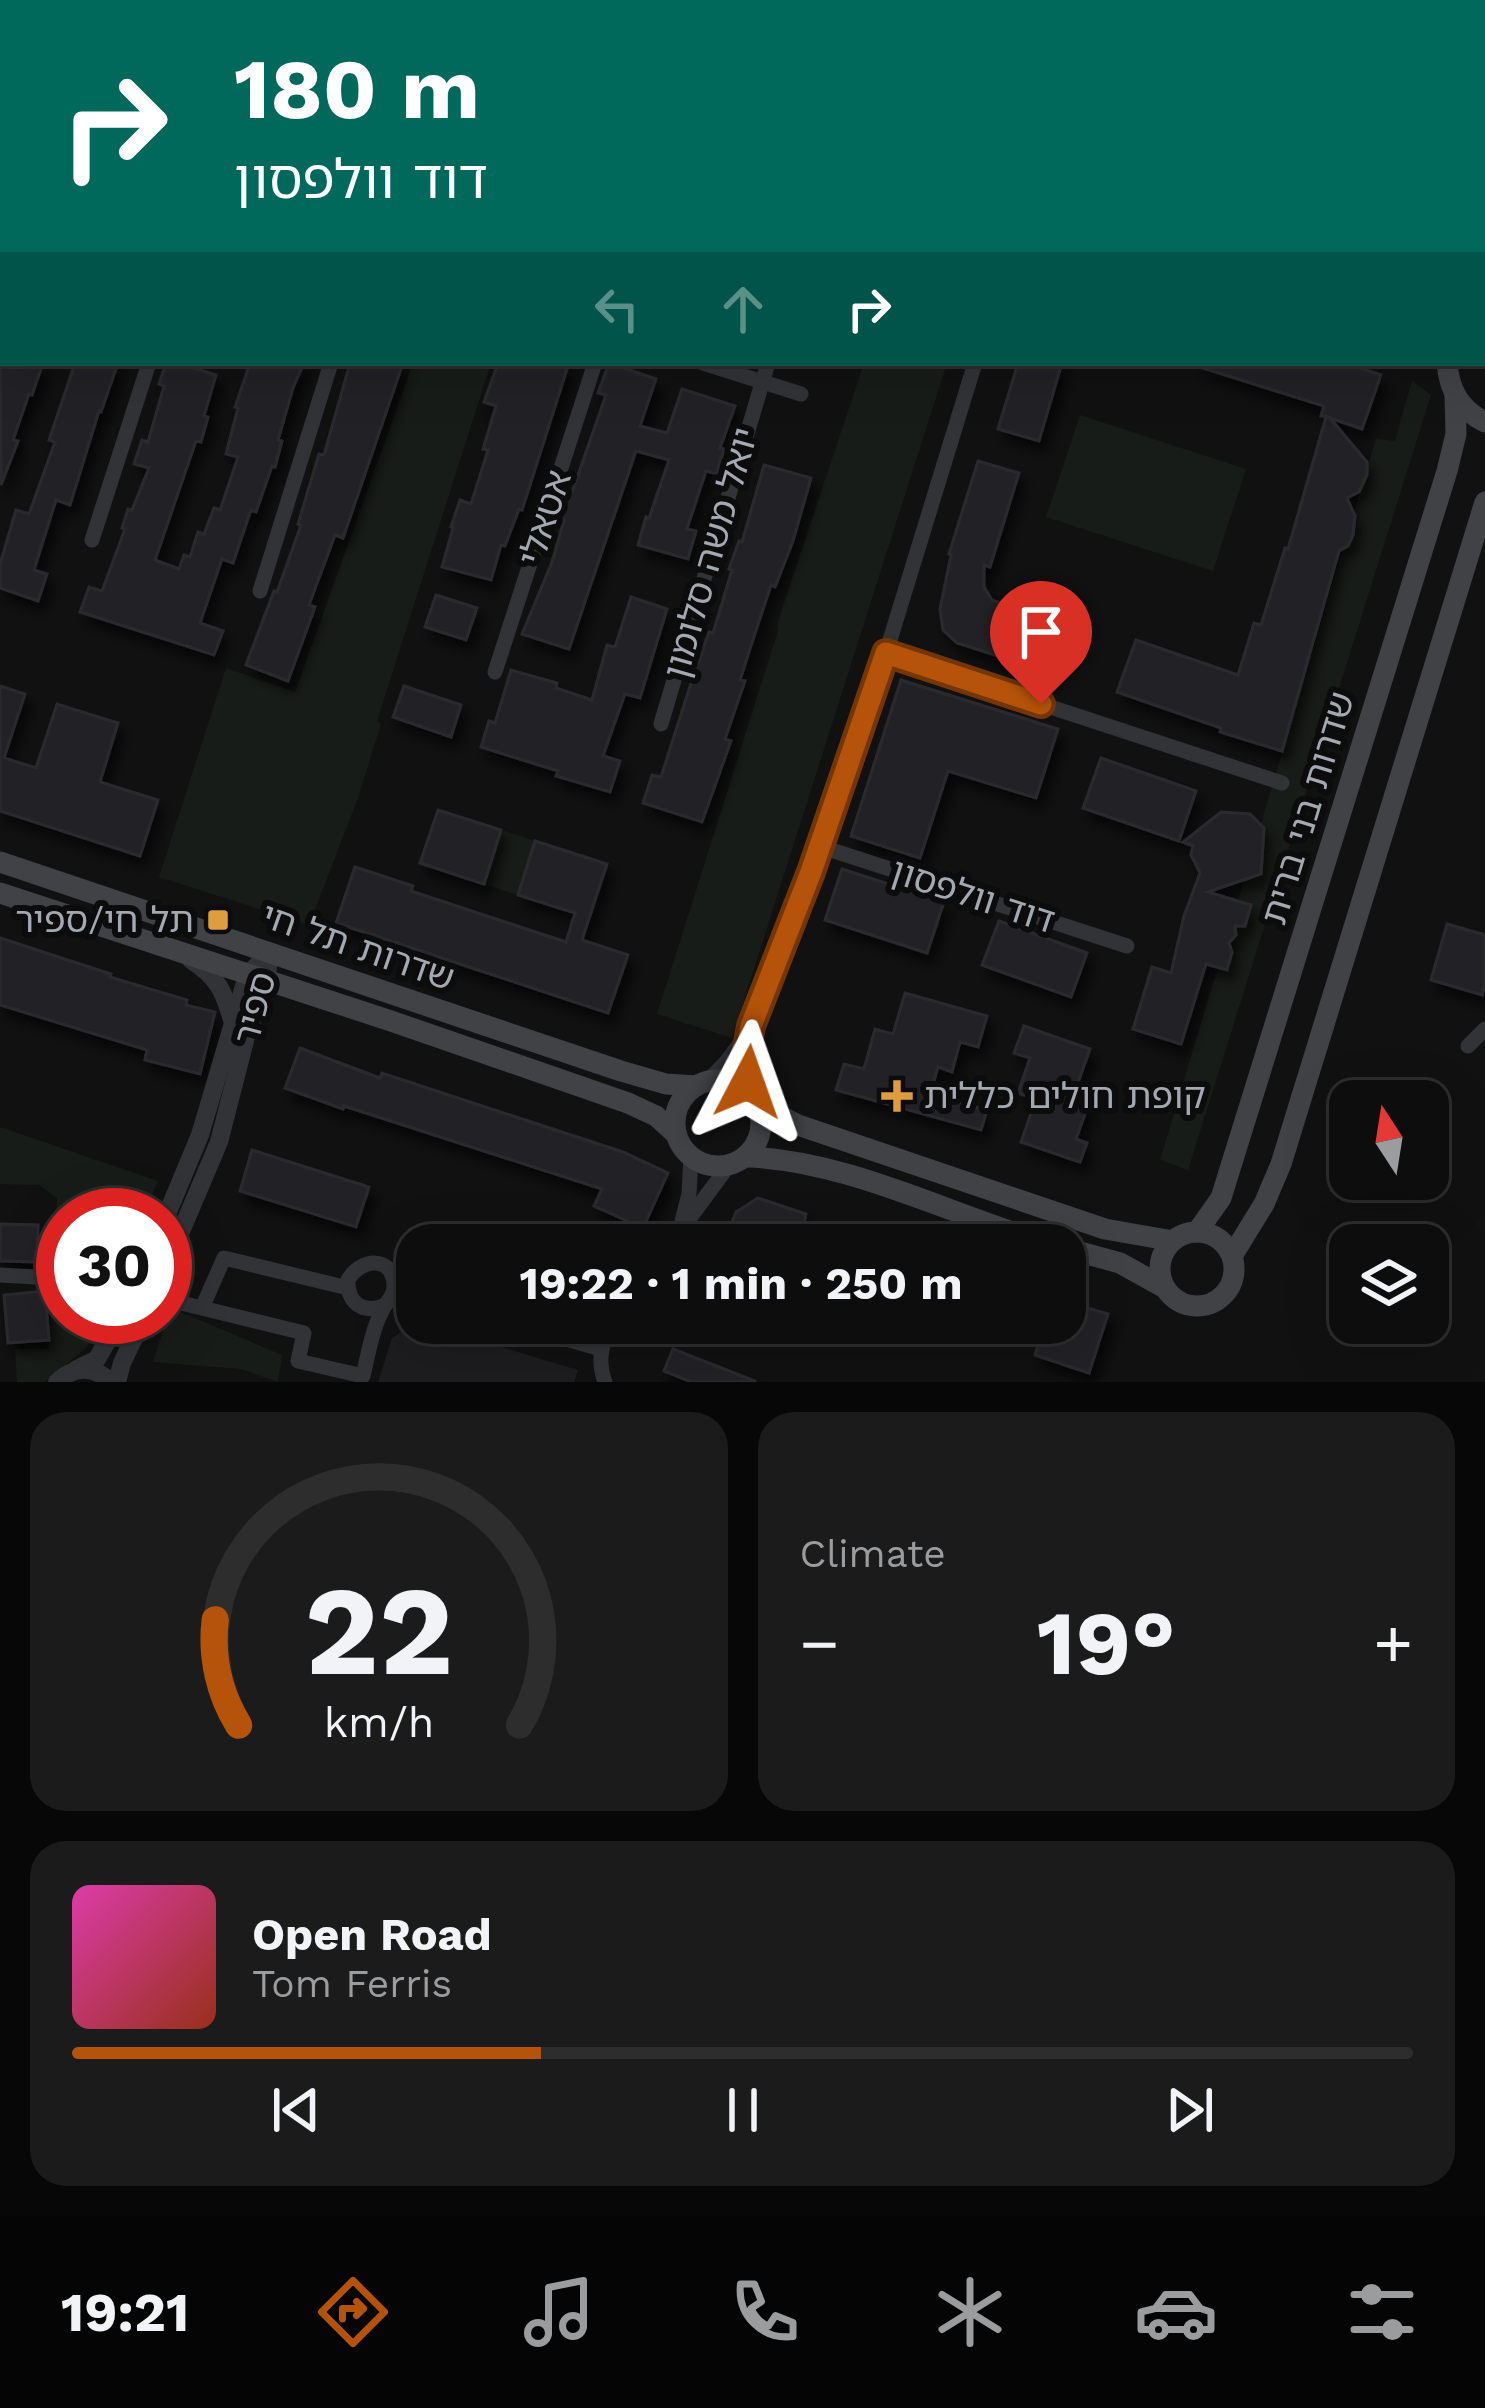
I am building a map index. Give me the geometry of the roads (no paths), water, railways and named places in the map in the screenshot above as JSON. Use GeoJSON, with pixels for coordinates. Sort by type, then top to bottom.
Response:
{"type":"FeatureCollection","features":[{"type":"Feature","properties":{"kind":"main road"},"geometry":{"type":"LineString","coordinates":[[1450,380],[1465,409],[1485,422]]}},
{"type":"Feature","properties":{"kind":"main road","name":"שדרות בני ברית"},"geometry":{"type":"LineString","coordinates":[[1198,1232],[1220,1198],[1230,1169],[1448,471],[1456,434],[1450,380]]}},
{"type":"Feature","properties":{"kind":"main road"},"geometry":{"type":"LineString","coordinates":[[1232,1256],[1264,1204],[1280,1164],[1485,502]]}},
{"type":"Feature","properties":{"kind":"main road","name":"שדרות תל חי"},"geometry":{"type":"LineString","coordinates":[[0,862],[621,1071],[666,1084],[702,1083]]}},
{"type":"Feature","properties":{"kind":"main road","name":"שדרות תל חי"},"geometry":{"type":"LineString","coordinates":[[0,893],[628,1103],[656,1116],[676,1134]]}},
{"type":"Feature","properties":{"kind":"main road"},"geometry":{"type":"LineString","coordinates":[[991,1224],[824,1167],[737,1161],[711,1166],[683,1149],[674,1122],[678,1106],[702,1083],[732,1082],[797,1125],[1123,1235],[1173,1241]]}},
{"type":"Feature","properties":{"kind":"main road"},"geometry":{"type":"LineString","coordinates":[[737,1161],[754,1148],[761,1131],[754,1100]]}},
{"type":"Feature","properties":{"kind":"main road"},"geometry":{"type":"LineString","coordinates":[[1086,1254],[1120,1263],[1191,1306],[1222,1297],[1234,1278],[1232,1256],[1219,1239],[1189,1233],[1166,1249],[1160,1268],[1165,1288]]}},
{"type":"Feature","properties":{"kind":"street"},"geometry":{"type":"LineString","coordinates":[[92,540],[148,366]]}},
{"type":"Feature","properties":{"kind":"street"},"geometry":{"type":"LineString","coordinates":[[260,591],[331,366]]}},
{"type":"Feature","properties":{"kind":"street","name":"אטאלי"},"geometry":{"type":"LineString","coordinates":[[495,672],[594,366]]}},
{"type":"Feature","properties":{"kind":"street"},"geometry":{"type":"LineString","coordinates":[[712,366],[801,394]]}},
{"type":"Feature","properties":{"kind":"street","name":"יואל משה סלומון"},"geometry":{"type":"LineString","coordinates":[[661,724],[767,366]]}},
{"type":"Feature","properties":{"kind":"street"},"geometry":{"type":"LineString","coordinates":[[702,1083],[738,1047],[751,1026],[788,934],[886,653],[974,366]]}},
{"type":"Feature","properties":{"kind":"street"},"geometry":{"type":"LineString","coordinates":[[886,653],[1282,783]]}},
{"type":"Feature","properties":{"kind":"street","name":"דוד וולפסון"},"geometry":{"type":"LineString","coordinates":[[819,846],[1127,946]]}},
{"type":"Feature","properties":{"kind":"street","name":"ספיר"},"geometry":{"type":"LineString","coordinates":[[178,1188],[269,951]]}},
{"type":"Feature","properties":{"kind":"street"},"geometry":{"type":"LineString","coordinates":[[182,953],[216,980],[240,1028],[275,998],[290,993],[310,995]]}},
{"type":"Feature","properties":{"kind":"street"},"geometry":{"type":"LineString","coordinates":[[751,1026],[746,1054],[754,1100]]}},
{"type":"Feature","properties":{"kind":"street","name":"ספיר"},"geometry":{"type":"LineString","coordinates":[[192,1206],[219,1142],[240,1028]]}},
{"type":"Feature","properties":{"kind":"street"},"geometry":{"type":"LineString","coordinates":[[1468,1046],[1485,1029]]}},
{"type":"Feature","properties":{"kind":"street"},"geometry":{"type":"LineString","coordinates":[[679,1224],[689,1194],[691,1157]]}},
{"type":"Feature","properties":{"kind":"street"},"geometry":{"type":"LineString","coordinates":[[687,1224],[737,1161]]}},
{"type":"Feature","properties":{"kind":"street"},"geometry":{"type":"LineString","coordinates":[[202,1308],[224,1258],[348,1288]]}},
{"type":"Feature","properties":{"kind":"street"},"geometry":{"type":"LineString","coordinates":[[396,1277],[381,1264],[365,1263],[351,1274],[348,1288],[354,1303],[369,1310],[396,1300]]}},
{"type":"Feature","properties":{"kind":"street"},"geometry":{"type":"LineString","coordinates":[[0,1275],[35,1277]]}},
{"type":"Feature","properties":{"kind":"street"},"geometry":{"type":"LineString","coordinates":[[192,1306],[304,1333],[298,1361],[364,1376],[392,1275]]}},
{"type":"Feature","properties":{"kind":"street"},"geometry":{"type":"LineString","coordinates":[[57,1382],[97,1359],[106,1344]]}},
{"type":"Feature","properties":{"kind":"street"},"geometry":{"type":"LineString","coordinates":[[75,1370],[98,1372],[114,1382],[131,1344]]}},
{"type":"Feature","properties":{"kind":"street"},"geometry":{"type":"LineString","coordinates":[[598,1344],[602,1345]]}},
{"type":"Feature","properties":{"kind":"street"},"geometry":{"type":"LineString","coordinates":[[602,1345],[600,1369],[605,1382]]}},
{"type":"Feature","properties":{"kind":"place","name":"תל חי/ספיר"},"geometry":{"type":"Point","coordinates":[218,920]}},
{"type":"Feature","properties":{"kind":"place","name":"קופת חולים כללית"},"geometry":{"type":"Point","coordinates":[897,1096]}}]}
